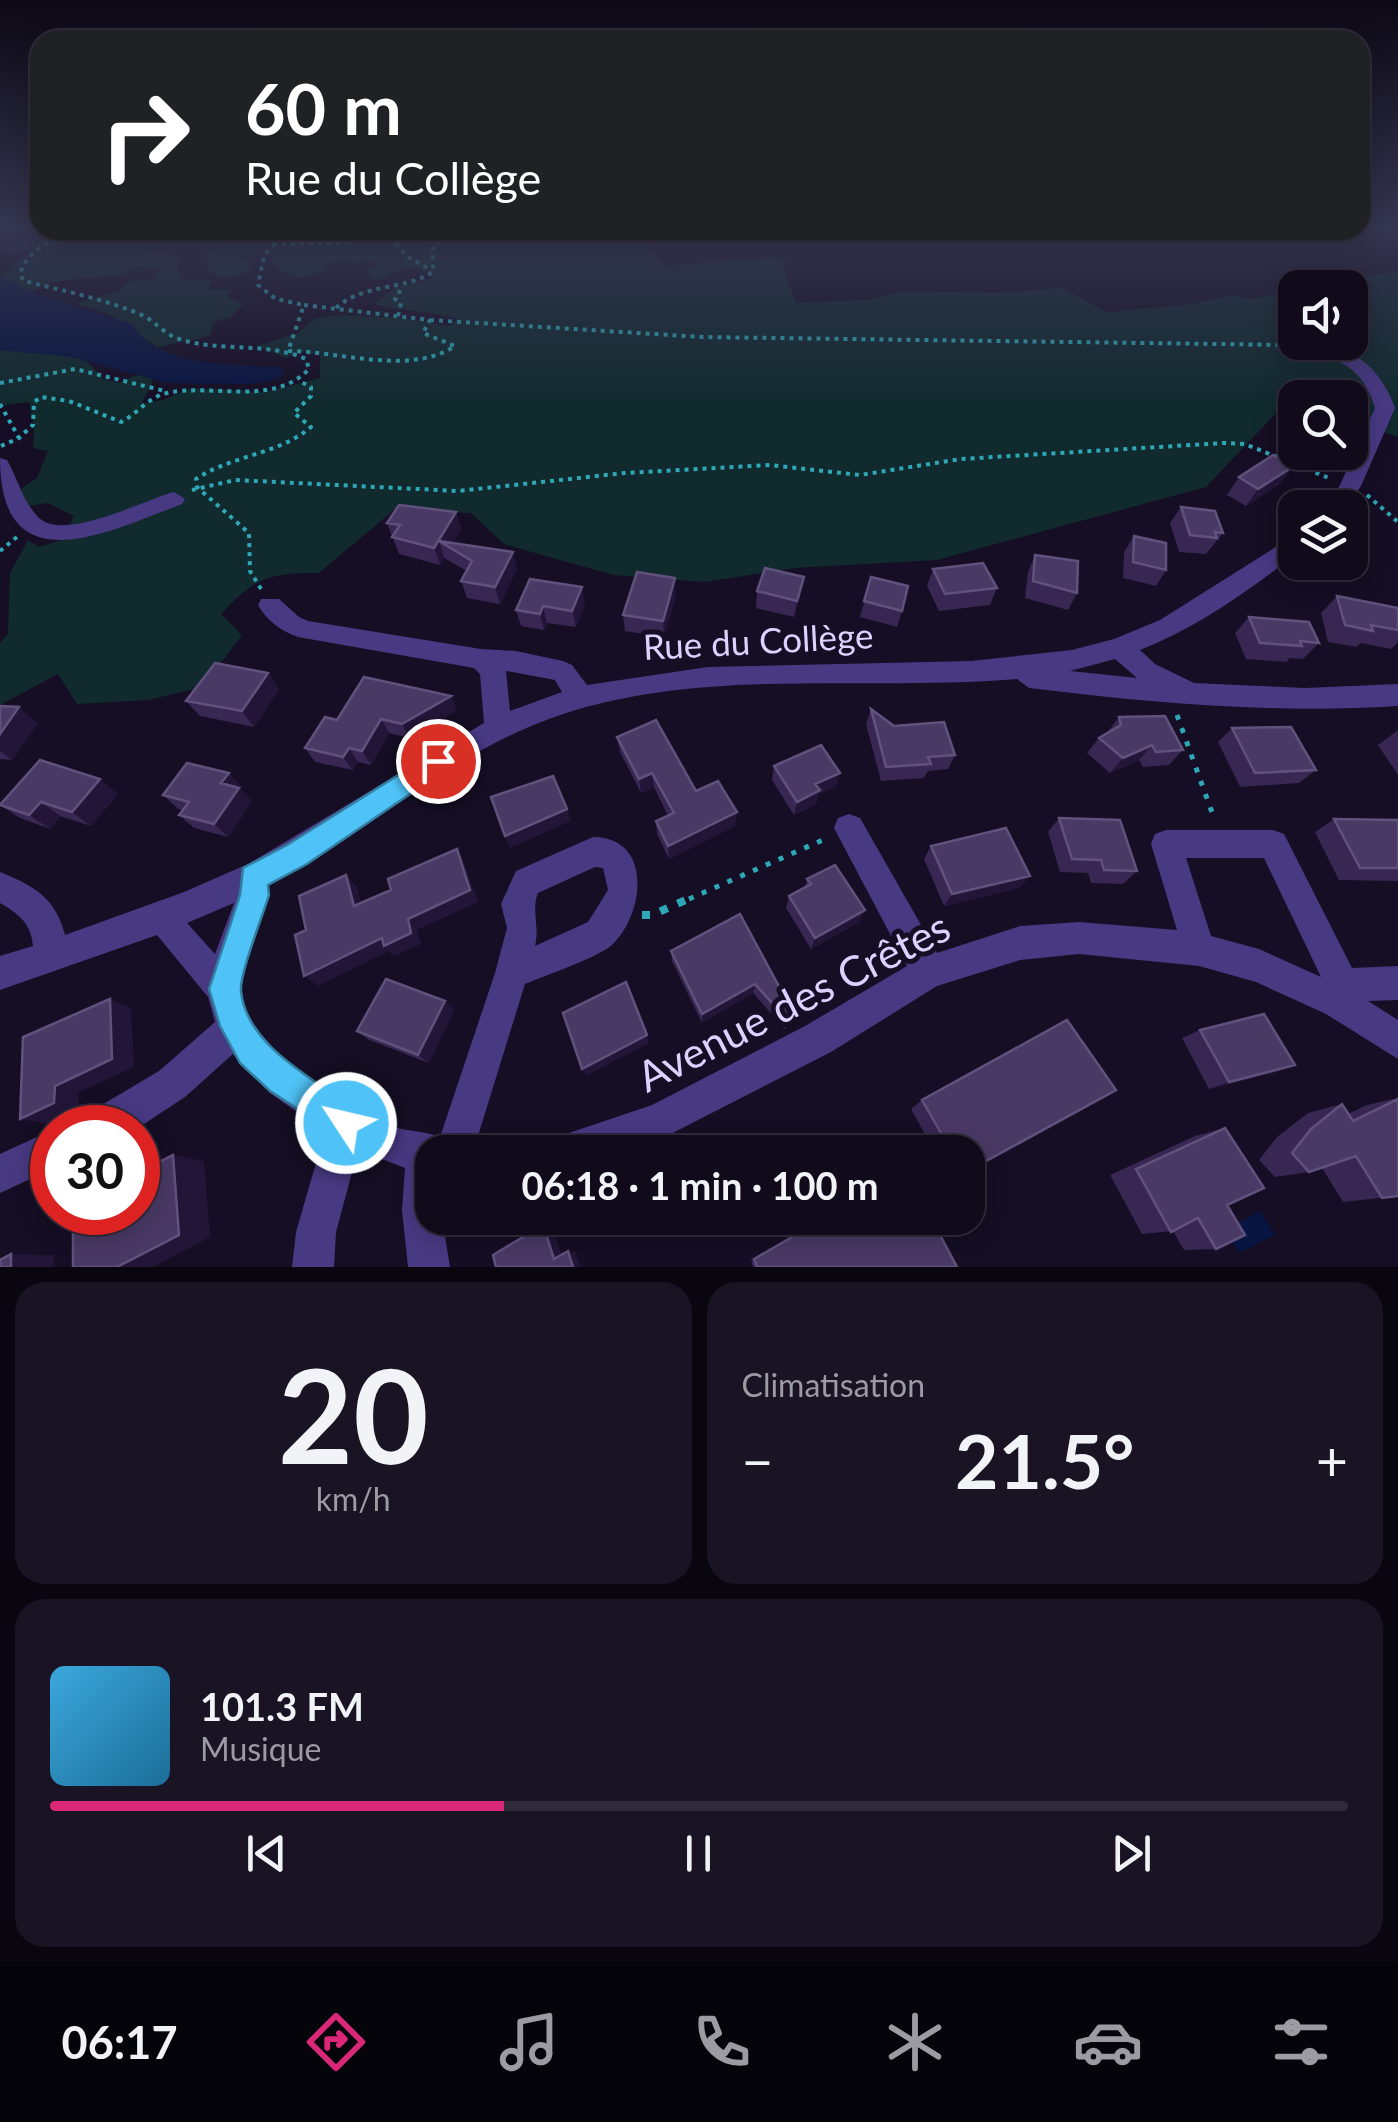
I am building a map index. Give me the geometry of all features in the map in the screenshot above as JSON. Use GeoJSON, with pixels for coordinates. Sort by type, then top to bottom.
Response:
{"type":"FeatureCollection","features":[{"type":"Feature","properties":{"kind":"street"},"geometry":{"type":"LineString","coordinates":[[1347,490],[1385,408],[1374,378],[1356,360]]}},
{"type":"Feature","properties":{"kind":"street"},"geometry":{"type":"LineString","coordinates":[[0,465],[10,492],[32,525],[53,533],[76,534],[174,499]]}},
{"type":"Feature","properties":{"kind":"street","name":"Rue du Collège"},"geometry":{"type":"LineString","coordinates":[[0,972],[165,914],[253,878],[297,855],[498,725],[580,697],[687,678],[984,672],[1046,666],[1120,648],[1164,630],[1209,606],[1278,555]]}},
{"type":"Feature","properties":{"kind":"street"},"geometry":{"type":"LineString","coordinates":[[270,604],[290,624],[306,630],[480,659],[516,661],[563,672],[580,697]]}},
{"type":"Feature","properties":{"kind":"street"},"geometry":{"type":"LineString","coordinates":[[1120,648],[1166,683],[1237,698]]}},
{"type":"Feature","properties":{"kind":"street"},"geometry":{"type":"LineString","coordinates":[[1091,656],[1110,677],[1138,691]]}},
{"type":"Feature","properties":{"kind":"street"},"geometry":{"type":"LineString","coordinates":[[480,659],[492,670],[498,725]]}},
{"type":"Feature","properties":{"kind":"street"},"geometry":{"type":"LineString","coordinates":[[984,672],[1138,691],[1237,698],[1398,695]]}},
{"type":"Feature","properties":{"kind":"street"},"geometry":{"type":"LineString","coordinates":[[850,828],[929,972]]}},
{"type":"Feature","properties":{"kind":"street"},"geometry":{"type":"LineString","coordinates":[[1200,948],[1166,844],[1273,844],[1340,993],[1398,983]]}},
{"type":"Feature","properties":{"kind":"street"},"geometry":{"type":"LineString","coordinates":[[445,1135],[512,973],[524,928],[516,904],[527,882],[593,852],[606,852],[614,858],[624,880],[624,894],[600,934],[512,973]]}},
{"type":"Feature","properties":{"kind":"street"},"geometry":{"type":"LineString","coordinates":[[224,989],[254,895],[253,878]]}},
{"type":"Feature","properties":{"kind":"street"},"geometry":{"type":"LineString","coordinates":[[0,887],[36,906],[49,924],[49,954]]}},
{"type":"Feature","properties":{"kind":"street"},"geometry":{"type":"LineString","coordinates":[[165,914],[172,932],[224,989],[236,1026],[252,1052],[282,1079],[346,1123],[383,1143],[415,1149]]}},
{"type":"Feature","properties":{"kind":"street","name":"Avenue des Crêtes"},"geometry":{"type":"LineString","coordinates":[[618,1135],[659,1121],[818,1039],[929,972],[1020,942],[1079,938],[1200,948],[1340,993],[1398,1041]]}},
{"type":"Feature","properties":{"kind":"street"},"geometry":{"type":"LineString","coordinates":[[144,1105],[196,1067],[236,1026]]}},
{"type":"Feature","properties":{"kind":"street"},"geometry":{"type":"LineString","coordinates":[[313,1267],[316,1232],[346,1123]]}},
{"type":"Feature","properties":{"kind":"street"},"geometry":{"type":"LineString","coordinates":[[0,1174],[30,1160]]}},
{"type":"Feature","properties":{"kind":"street"},"geometry":{"type":"LineString","coordinates":[[423,1235],[429,1267]]}},
{"type":"Feature","properties":{"kind":"path"},"geometry":{"type":"LineString","coordinates":[[44,286],[113,304],[148,318],[172,337],[216,346],[340,351],[422,362],[438,358],[455,346],[423,333],[431,319]]}},
{"type":"Feature","properties":{"kind":"path"},"geometry":{"type":"LineString","coordinates":[[259,286],[276,299],[304,306],[557,334],[1150,346],[1243,341],[1278,344]]}},
{"type":"Feature","properties":{"kind":"path"},"geometry":{"type":"LineString","coordinates":[[335,310],[354,292],[402,287]]}},
{"type":"Feature","properties":{"kind":"path"},"geometry":{"type":"LineString","coordinates":[[398,316],[401,302],[395,299],[402,287]]}},
{"type":"Feature","properties":{"kind":"path"},"geometry":{"type":"LineString","coordinates":[[288,350],[304,306]]}},
{"type":"Feature","properties":{"kind":"path"},"geometry":{"type":"LineString","coordinates":[[0,383],[76,369],[168,392],[254,390],[298,381],[309,369],[306,360],[288,350]]}},
{"type":"Feature","properties":{"kind":"path"},"geometry":{"type":"LineString","coordinates":[[270,604],[250,570],[249,533],[197,488],[196,479],[210,468],[302,437],[311,427],[294,413],[311,396],[311,388],[298,381]]}},
{"type":"Feature","properties":{"kind":"path"},"geometry":{"type":"LineString","coordinates":[[0,447],[20,438],[33,425],[34,402],[41,397],[69,400],[121,422],[135,416],[151,398],[168,392]]}},
{"type":"Feature","properties":{"kind":"path"},"geometry":{"type":"LineString","coordinates":[[0,404],[20,438]]}},
{"type":"Feature","properties":{"kind":"path"},"geometry":{"type":"LineString","coordinates":[[174,499],[197,488],[235,480],[458,491],[625,472],[770,465],[860,475],[961,459],[1224,443],[1245,444],[1324,476]]}},
{"type":"Feature","properties":{"kind":"path"},"geometry":{"type":"LineString","coordinates":[[1375,499],[1398,522]]}},
{"type":"Feature","properties":{"kind":"path"},"geometry":{"type":"LineString","coordinates":[[1169,694],[1224,844]]}},
{"type":"Feature","properties":{"kind":"path"},"geometry":{"type":"LineString","coordinates":[[614,915],[652,915],[850,828]]}},
{"type":"Feature","properties":{"kind":"green space"},"geometry":{"type":"Polygon","coordinates":[[[19,286],[43,286],[31,292],[19,286]]]}},
{"type":"Feature","properties":{"kind":"green space"},"geometry":{"type":"Polygon","coordinates":[[[124,286],[209,286],[208,289],[232,290],[227,297],[243,304],[231,317],[213,322],[210,335],[158,348],[109,314],[76,304],[124,286]]]}},
{"type":"Feature","properties":{"kind":"green space"},"geometry":{"type":"Polygon","coordinates":[[[400,286],[790,286],[796,303],[869,300],[901,291],[996,293],[1062,288],[1107,312],[1192,304],[1233,295],[1251,299],[1278,293],[1278,360],[1368,360],[1368,286],[1398,286],[1398,437],[1368,426],[1368,380],[1278,380],[1278,411],[1206,487],[937,560],[795,568],[704,582],[613,575],[504,544],[471,513],[395,509],[319,573],[275,576],[253,585],[233,602],[221,614],[242,635],[203,687],[148,700],[77,704],[58,674],[0,705],[0,643],[8,634],[10,573],[28,540],[39,547],[61,540],[74,516],[48,503],[15,508],[9,497],[37,478],[48,451],[33,448],[29,402],[0,406],[0,345],[82,355],[103,379],[119,383],[137,375],[149,375],[153,382],[142,403],[163,400],[191,388],[265,392],[320,378],[320,355],[301,352],[286,358],[256,346],[298,333],[314,319],[335,315],[404,318],[449,326],[458,319],[374,304],[400,286]]]}},
{"type":"Feature","properties":{"kind":"shaded area"},"geometry":{"type":"Polygon","coordinates":[[[0,286],[20,286],[132,324],[144,339],[179,357],[279,367],[284,372],[278,379],[251,384],[167,383],[71,357],[0,350],[0,286]]]}},
{"type":"Feature","properties":{"kind":"shaded area"},"geometry":{"type":"Polygon","coordinates":[[[1260,1211],[1275,1235],[1239,1253],[1225,1229],[1260,1211]]]}},
{"type":"Feature","properties":{"kind":"building"},"geometry":{"type":"Polygon","coordinates":[[[1273,455],[1278,458],[1278,470],[1288,470],[1258,489],[1239,477],[1273,455]]]}},
{"type":"Feature","properties":{"kind":"building"},"geometry":{"type":"Polygon","coordinates":[[[399,505],[456,512],[434,548],[392,537],[400,525],[387,523],[399,505]]]}},
{"type":"Feature","properties":{"kind":"building"},"geometry":{"type":"Polygon","coordinates":[[[1181,507],[1215,511],[1223,533],[1215,532],[1217,538],[1190,535],[1181,507]]]}},
{"type":"Feature","properties":{"kind":"building"},"geometry":{"type":"Polygon","coordinates":[[[1134,536],[1166,543],[1166,570],[1133,562],[1134,536]]]}},
{"type":"Feature","properties":{"kind":"building"},"geometry":{"type":"Polygon","coordinates":[[[439,541],[513,552],[495,587],[461,581],[472,561],[439,541]]]}},
{"type":"Feature","properties":{"kind":"building"},"geometry":{"type":"Polygon","coordinates":[[[1035,555],[1078,561],[1077,593],[1033,581],[1035,555]]]}},
{"type":"Feature","properties":{"kind":"building"},"geometry":{"type":"Polygon","coordinates":[[[983,563],[997,588],[945,594],[933,569],[983,563]]]}},
{"type":"Feature","properties":{"kind":"building"},"geometry":{"type":"Polygon","coordinates":[[[765,568],[804,577],[797,601],[757,591],[765,568]]]}},
{"type":"Feature","properties":{"kind":"building"},"geometry":{"type":"Polygon","coordinates":[[[637,572],[675,578],[663,621],[623,615],[637,572]]]}},
{"type":"Feature","properties":{"kind":"building"},"geometry":{"type":"Polygon","coordinates":[[[871,577],[908,586],[902,611],[864,601],[871,577]]]}},
{"type":"Feature","properties":{"kind":"building"},"geometry":{"type":"Polygon","coordinates":[[[530,579],[582,587],[572,611],[543,606],[540,614],[516,610],[530,579]]]}},
{"type":"Feature","properties":{"kind":"building"},"geometry":{"type":"Polygon","coordinates":[[[1337,596],[1398,608],[1398,630],[1371,625],[1373,631],[1345,625],[1337,596]]]}},
{"type":"Feature","properties":{"kind":"building"},"geometry":{"type":"Polygon","coordinates":[[[1249,617],[1309,622],[1319,643],[1260,643],[1249,617]]]}},
{"type":"Feature","properties":{"kind":"building"},"geometry":{"type":"Polygon","coordinates":[[[215,663],[268,673],[242,711],[186,701],[215,663]]]}},
{"type":"Feature","properties":{"kind":"building"},"geometry":{"type":"Polygon","coordinates":[[[364,677],[451,696],[402,724],[381,719],[362,751],[349,748],[343,757],[305,748],[325,717],[337,720],[364,677]]]}},
{"type":"Feature","properties":{"kind":"building"},"geometry":{"type":"Polygon","coordinates":[[[0,706],[19,707],[0,734],[0,706]]]}},
{"type":"Feature","properties":{"kind":"building"},"geometry":{"type":"Polygon","coordinates":[[[871,709],[894,726],[944,722],[955,755],[928,757],[931,764],[886,767],[871,709]]]}},
{"type":"Feature","properties":{"kind":"building"},"geometry":{"type":"Polygon","coordinates":[[[1165,716],[1183,750],[1156,752],[1152,745],[1123,758],[1099,738],[1121,725],[1119,717],[1165,716]]]}},
{"type":"Feature","properties":{"kind":"building"},"geometry":{"type":"Polygon","coordinates":[[[656,720],[696,791],[718,781],[737,812],[668,846],[656,821],[674,813],[652,773],[639,779],[617,737],[656,720]]]}},
{"type":"Feature","properties":{"kind":"building"},"geometry":{"type":"Polygon","coordinates":[[[1291,727],[1316,770],[1255,773],[1232,728],[1291,727]]]}},
{"type":"Feature","properties":{"kind":"building"},"geometry":{"type":"Polygon","coordinates":[[[821,745],[840,773],[815,784],[820,790],[797,802],[774,766],[821,745]]]}},
{"type":"Feature","properties":{"kind":"building"},"geometry":{"type":"Polygon","coordinates":[[[40,760],[100,779],[72,812],[41,802],[29,815],[0,805],[40,760]]]}},
{"type":"Feature","properties":{"kind":"building"},"geometry":{"type":"Polygon","coordinates":[[[187,763],[229,773],[221,783],[239,788],[214,824],[179,815],[189,802],[163,795],[187,763]]]}},
{"type":"Feature","properties":{"kind":"building"},"geometry":{"type":"Polygon","coordinates":[[[553,776],[567,809],[505,836],[491,797],[553,776]]]}},
{"type":"Feature","properties":{"kind":"building"},"geometry":{"type":"Polygon","coordinates":[[[1059,818],[1120,820],[1137,871],[1104,870],[1101,860],[1072,859],[1059,818]]]}},
{"type":"Feature","properties":{"kind":"building"},"geometry":{"type":"Polygon","coordinates":[[[1334,819],[1398,820],[1398,868],[1360,868],[1334,819]]]}},
{"type":"Feature","properties":{"kind":"building"},"geometry":{"type":"Polygon","coordinates":[[[1006,828],[1030,876],[952,894],[931,846],[1006,828]]]}},
{"type":"Feature","properties":{"kind":"building"},"geometry":{"type":"Polygon","coordinates":[[[457,849],[470,890],[408,919],[411,933],[384,946],[382,938],[304,976],[295,935],[306,930],[299,896],[346,875],[354,906],[391,890],[388,879],[457,849]]]}},
{"type":"Feature","properties":{"kind":"building"},"geometry":{"type":"Polygon","coordinates":[[[835,865],[865,910],[815,938],[789,896],[811,884],[807,879],[835,865]]]}},
{"type":"Feature","properties":{"kind":"building"},"geometry":{"type":"Polygon","coordinates":[[[740,914],[795,1016],[788,1021],[755,984],[702,1014],[671,951],[740,914]]]}},
{"type":"Feature","properties":{"kind":"building"},"geometry":{"type":"Polygon","coordinates":[[[386,979],[445,1001],[418,1055],[357,1031],[386,979]]]}},
{"type":"Feature","properties":{"kind":"building"},"geometry":{"type":"Polygon","coordinates":[[[626,982],[647,1035],[582,1069],[563,1013],[626,982]]]}},
{"type":"Feature","properties":{"kind":"building"},"geometry":{"type":"Polygon","coordinates":[[[110,999],[112,1059],[55,1086],[54,1103],[30,1105],[30,1114],[20,1119],[23,1037],[110,999]]]}},
{"type":"Feature","properties":{"kind":"building"},"geometry":{"type":"Polygon","coordinates":[[[1264,1014],[1295,1065],[1229,1082],[1200,1030],[1264,1014]]]}},
{"type":"Feature","properties":{"kind":"building"},"geometry":{"type":"Polygon","coordinates":[[[1067,1020],[1116,1090],[985,1162],[985,1135],[942,1135],[922,1100],[1067,1020]]]}},
{"type":"Feature","properties":{"kind":"building"},"geometry":{"type":"Polygon","coordinates":[[[1398,1099],[1398,1196],[1382,1198],[1356,1156],[1309,1172],[1292,1153],[1311,1129],[1342,1104],[1353,1121],[1398,1099]]]}},
{"type":"Feature","properties":{"kind":"building"},"geometry":{"type":"Polygon","coordinates":[[[1225,1128],[1264,1188],[1227,1205],[1245,1235],[1216,1249],[1198,1218],[1171,1232],[1136,1169],[1225,1128]]]}},
{"type":"Feature","properties":{"kind":"building"},"geometry":{"type":"Polygon","coordinates":[[[173,1155],[179,1235],[117,1267],[73,1267],[73,1235],[160,1235],[160,1162],[173,1155]]]}},
{"type":"Feature","properties":{"kind":"building"},"geometry":{"type":"Polygon","coordinates":[[[526,1235],[546,1235],[554,1259],[568,1251],[573,1267],[496,1267],[493,1255],[526,1235]]]}},
{"type":"Feature","properties":{"kind":"building"},"geometry":{"type":"Polygon","coordinates":[[[796,1235],[940,1235],[957,1267],[757,1267],[754,1259],[796,1235]]]}},
{"type":"Feature","properties":{"kind":"building"},"geometry":{"type":"Polygon","coordinates":[[[11,1254],[11,1267],[0,1267],[0,1260],[11,1254]]]}},
{"type":"Feature","properties":{"kind":"route"},"geometry":{"type":"LineString","coordinates":[[346,1123],[282,1079],[252,1052],[236,1026],[224,989],[254,895],[253,878],[297,855],[438,761]]}}]}
